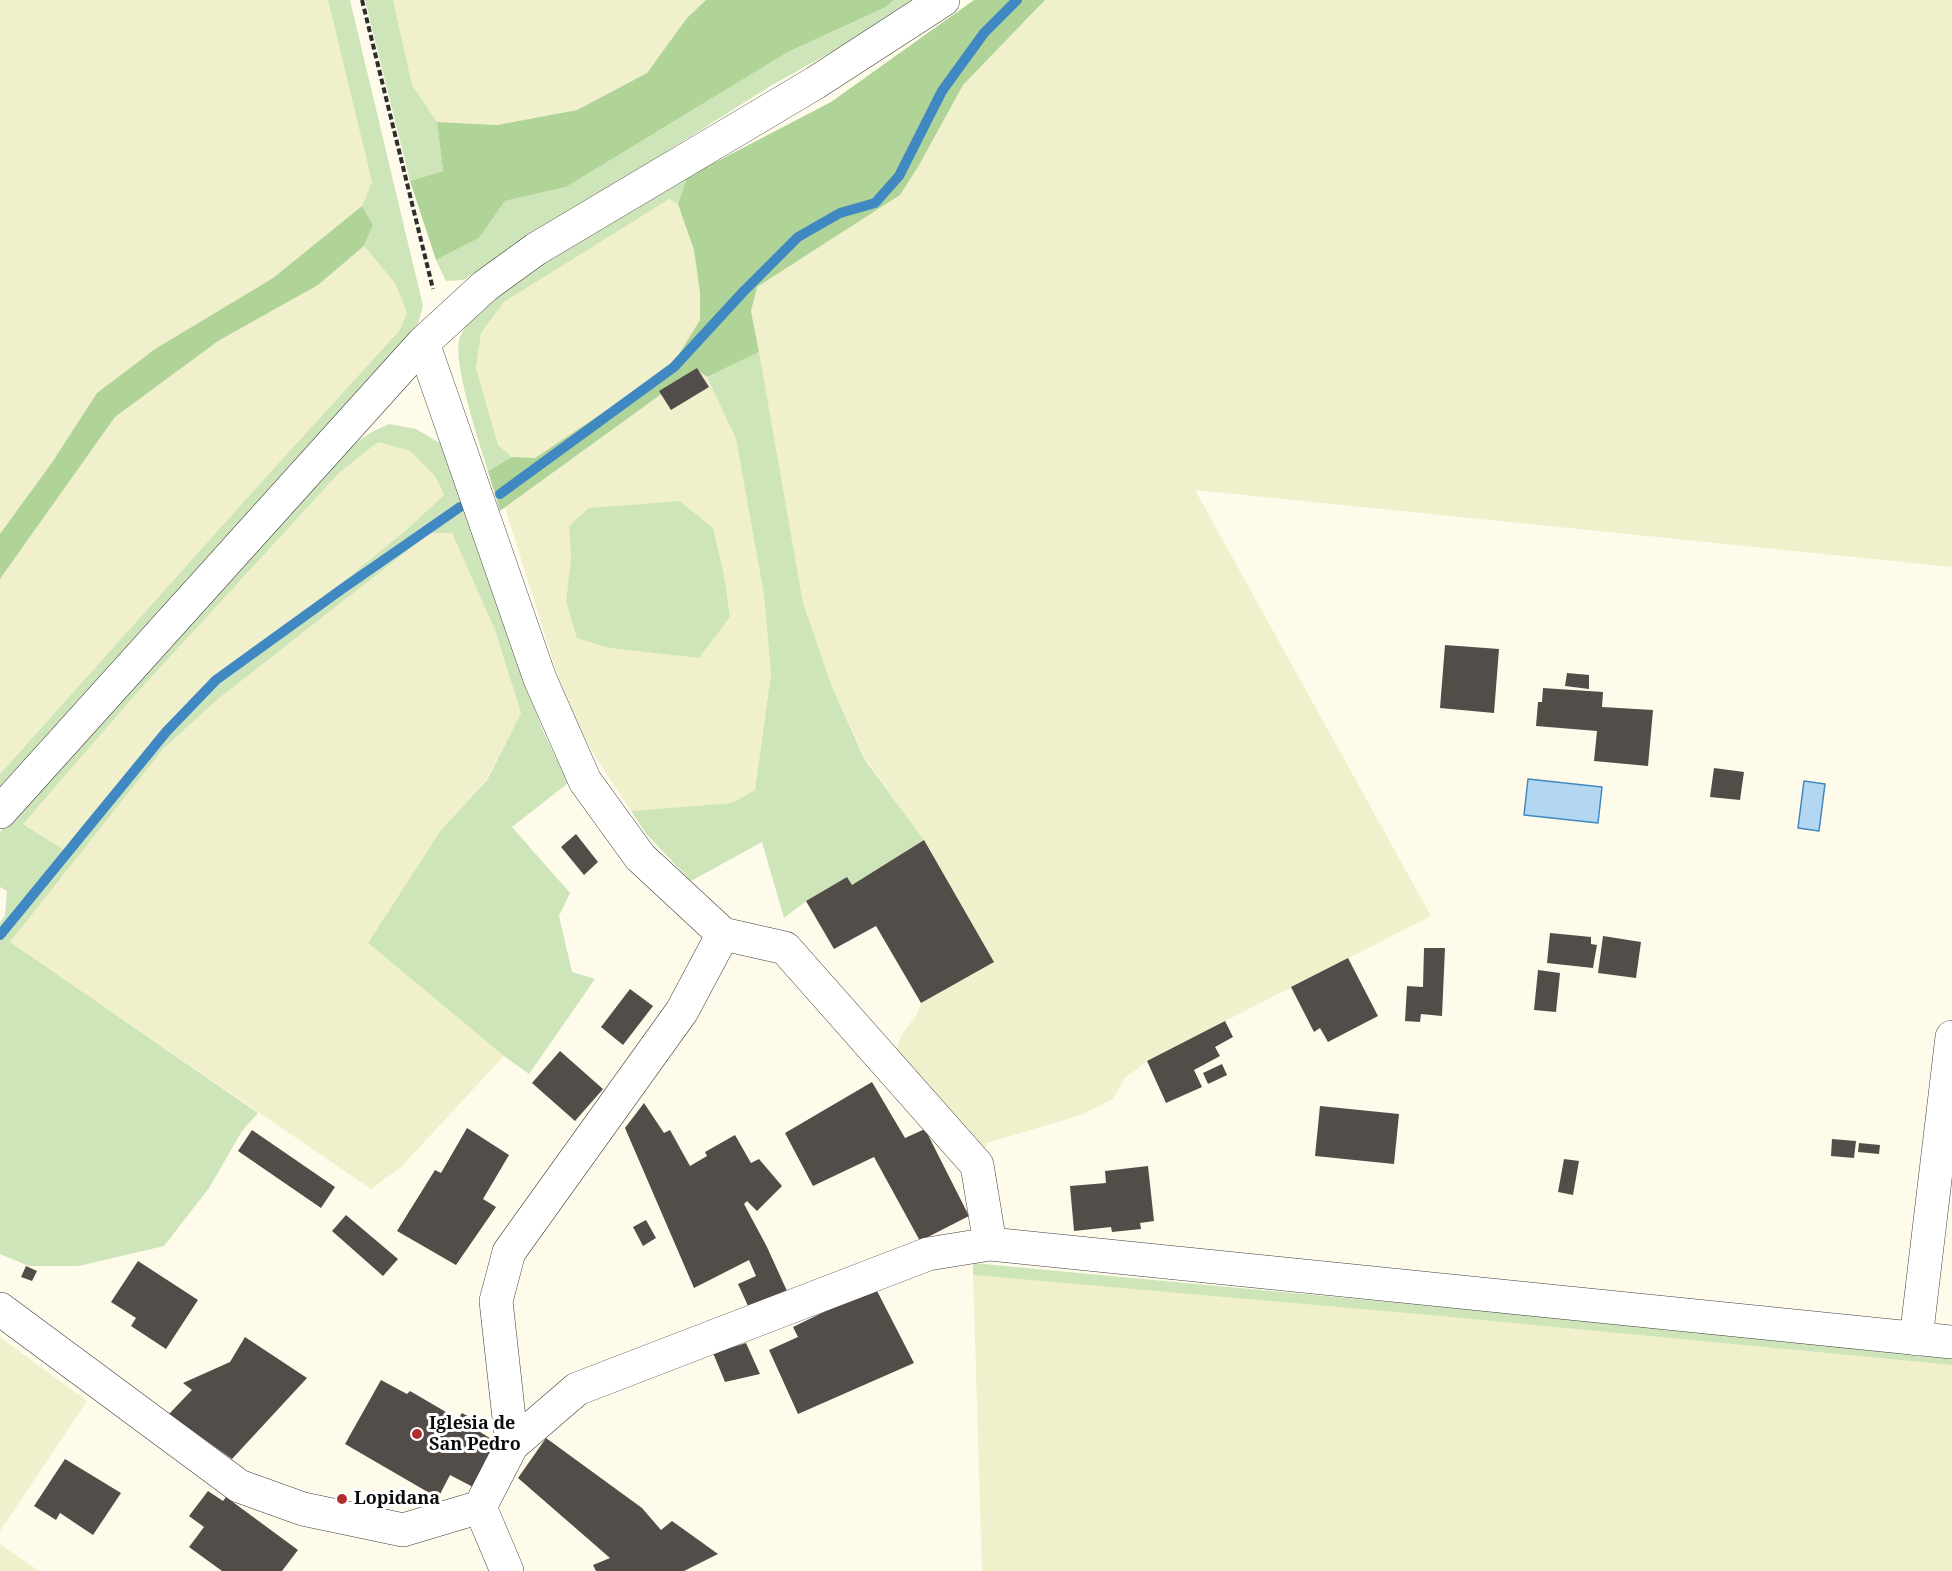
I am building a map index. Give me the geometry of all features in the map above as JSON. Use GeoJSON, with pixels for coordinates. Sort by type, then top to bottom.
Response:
{"type":"FeatureCollection","features":[{"type":"Feature","properties":{"kind":"street"},"geometry":{"type":"LineString","coordinates":[[0,812],[432,334],[485,286],[536,249],[815,83],[943,0]]}},
{"type":"Feature","properties":{"kind":"street"},"geometry":{"type":"LineString","coordinates":[[432,334],[540,679],[585,781],[640,857],[723,934],[785,948],[977,1164],[990,1244]]}},
{"type":"Feature","properties":{"kind":"street"},"geometry":{"type":"LineString","coordinates":[[512,1445],[496,1301],[509,1252],[682,1011],[723,934]]}},
{"type":"Feature","properties":{"kind":"street"},"geometry":{"type":"LineString","coordinates":[[1916,1339],[1952,1036]]}},
{"type":"Feature","properties":{"kind":"street"},"geometry":{"type":"LineString","coordinates":[[0,1309],[239,1486],[303,1509],[403,1530],[480,1507],[512,1445],[578,1389],[928,1254],[990,1244],[1952,1342]]}},
{"type":"Feature","properties":{"kind":"street"},"geometry":{"type":"LineString","coordinates":[[480,1507],[507,1571]]}},
{"type":"Feature","properties":{"kind":"path"},"geometry":{"type":"LineString","coordinates":[[362,0],[432,334]]}},
{"type":"Feature","properties":{"kind":"green space"},"geometry":{"type":"Polygon","coordinates":[[[0,0],[328,0],[372,182],[362,206],[273,278],[155,349],[98,393],[53,461],[0,534],[0,0]]]}},
{"type":"Feature","properties":{"kind":"green space"},"geometry":{"type":"Polygon","coordinates":[[[328,0],[350,0],[423,306],[418,324],[389,364],[0,793],[0,774],[399,331],[407,313],[395,283],[364,246],[373,225],[362,206],[372,182],[328,0]]]}},
{"type":"Feature","properties":{"kind":"green space"},"geometry":{"type":"Polygon","coordinates":[[[365,0],[393,0],[412,85],[437,122],[443,171],[410,181],[365,0]]]}},
{"type":"Feature","properties":{"kind":"green space"},"geometry":{"type":"Polygon","coordinates":[[[393,0],[706,0],[687,18],[647,73],[577,110],[497,125],[437,122],[412,85],[393,0]]]}},
{"type":"Feature","properties":{"kind":"green space"},"geometry":{"type":"Polygon","coordinates":[[[706,0],[894,0],[886,7],[788,52],[566,187],[505,201],[479,238],[436,260],[410,181],[443,171],[437,122],[497,125],[577,110],[647,73],[687,18],[706,0]]]}},
{"type":"Feature","properties":{"kind":"green space"},"geometry":{"type":"Polygon","coordinates":[[[894,0],[918,0],[894,17],[772,85],[463,280],[446,281],[436,260],[479,238],[505,201],[566,187],[788,52],[886,7],[894,0]]]}},
{"type":"Feature","properties":{"kind":"green space"},"geometry":{"type":"Polygon","coordinates":[[[974,0],[1045,0],[963,85],[900,195],[757,287],[751,311],[759,352],[707,377],[696,369],[500,511],[488,471],[512,457],[535,458],[671,367],[700,320],[700,293],[694,250],[678,204],[687,177],[831,102],[974,0]]]}},
{"type":"Feature","properties":{"kind":"green space"},"geometry":{"type":"Polygon","coordinates":[[[1045,0],[1952,0],[1952,567],[1195,490],[1431,916],[1147,1061],[1124,1079],[1113,1099],[1081,1115],[987,1143],[983,1159],[895,1053],[902,1034],[916,1016],[921,1003],[993,962],[924,840],[866,760],[832,687],[803,603],[751,311],[757,287],[900,195],[963,85],[1045,0]]]}},
{"type":"Feature","properties":{"kind":"green space"},"geometry":{"type":"Polygon","coordinates":[[[687,177],[678,204],[669,199],[504,302],[481,333],[476,368],[498,445],[512,457],[488,471],[459,364],[460,337],[466,327],[481,310],[536,267],[687,177]]]}},
{"type":"Feature","properties":{"kind":"green space"},"geometry":{"type":"Polygon","coordinates":[[[669,198],[678,204],[694,250],[700,293],[700,320],[685,347],[671,367],[535,458],[512,457],[498,445],[476,368],[481,333],[504,302],[669,198]]]}},
{"type":"Feature","properties":{"kind":"green space"},"geometry":{"type":"Polygon","coordinates":[[[362,206],[373,225],[364,246],[318,285],[218,341],[115,417],[0,579],[0,534],[53,461],[97,393],[155,349],[273,278],[362,206]]]}},
{"type":"Feature","properties":{"kind":"green space"},"geometry":{"type":"Polygon","coordinates":[[[364,246],[395,283],[407,313],[399,331],[0,774],[0,579],[115,417],[218,341],[318,285],[364,246]]]}},
{"type":"Feature","properties":{"kind":"green space"},"geometry":{"type":"Polygon","coordinates":[[[759,352],[803,603],[832,687],[865,760],[924,840],[852,885],[847,877],[806,901],[784,918],[762,842],[691,881],[647,835],[631,811],[732,803],[755,790],[771,674],[764,595],[736,439],[707,377],[759,352]]]}},
{"type":"Feature","properties":{"kind":"green space"},"geometry":{"type":"Polygon","coordinates":[[[696,369],[707,377],[736,439],[764,595],[771,674],[755,790],[732,803],[631,811],[598,761],[568,708],[505,508],[696,369]],[[680,501],[589,508],[569,526],[571,559],[566,601],[609,648],[699,658],[730,617],[724,575],[713,528],[680,501]]]}},
{"type":"Feature","properties":{"kind":"green space"},"geometry":{"type":"Polygon","coordinates":[[[389,424],[416,429],[443,445],[526,686],[543,731],[568,783],[512,827],[570,893],[559,916],[572,972],[595,979],[529,1074],[504,1056],[368,943],[441,830],[487,780],[521,713],[495,630],[452,533],[430,533],[218,699],[163,749],[10,942],[258,1113],[242,1131],[209,1188],[164,1246],[79,1266],[29,1266],[0,1254],[0,923],[5,915],[7,891],[0,887],[0,832],[339,454],[370,433],[389,424]],[[378,442],[339,473],[134,696],[23,824],[64,850],[84,823],[199,693],[277,636],[406,530],[444,495],[435,476],[410,451],[378,442]]]}},
{"type":"Feature","properties":{"kind":"green space"},"geometry":{"type":"Polygon","coordinates":[[[378,442],[410,451],[435,476],[444,495],[406,530],[277,636],[199,693],[84,823],[64,850],[22,823],[134,696],[339,473],[378,442]]]}},
{"type":"Feature","properties":{"kind":"green space"},"geometry":{"type":"Polygon","coordinates":[[[680,501],[713,528],[724,575],[730,617],[699,658],[609,648],[577,638],[566,601],[571,559],[569,526],[589,508],[680,501]]]}},
{"type":"Feature","properties":{"kind":"green space"},"geometry":{"type":"Polygon","coordinates":[[[430,533],[452,533],[495,630],[521,713],[486,780],[441,830],[368,943],[504,1056],[401,1167],[371,1189],[9,942],[163,749],[218,699],[430,533]]]}},
{"type":"Feature","properties":{"kind":"green space"},"geometry":{"type":"Polygon","coordinates":[[[973,1263],[1952,1355],[1952,1365],[1429,1315],[973,1275],[973,1263]]]}},
{"type":"Feature","properties":{"kind":"green space"},"geometry":{"type":"Polygon","coordinates":[[[973,1275],[1429,1315],[1952,1365],[1952,1571],[982,1571],[973,1275]]]}},
{"type":"Feature","properties":{"kind":"green space"},"geometry":{"type":"Polygon","coordinates":[[[0,1337],[87,1401],[0,1531],[0,1337]]]}},
{"type":"Feature","properties":{"kind":"green space"},"geometry":{"type":"Polygon","coordinates":[[[0,1544],[39,1571],[0,1571],[0,1544]]]}},
{"type":"Feature","properties":{"kind":"water"},"geometry":{"type":"Polygon","coordinates":[[[1528,779],[1602,787],[1598,823],[1524,815],[1528,779]]]}},
{"type":"Feature","properties":{"kind":"water"},"geometry":{"type":"Polygon","coordinates":[[[1804,781],[1825,784],[1819,831],[1798,828],[1804,781]]]}},
{"type":"Feature","properties":{"kind":"building"},"geometry":{"type":"Polygon","coordinates":[[[697,368],[709,387],[671,410],[659,391],[697,368]]]}},
{"type":"Feature","properties":{"kind":"building"},"geometry":{"type":"Polygon","coordinates":[[[1445,645],[1499,649],[1494,713],[1440,708],[1445,645]]]}},
{"type":"Feature","properties":{"kind":"building"},"geometry":{"type":"Polygon","coordinates":[[[1567,673],[1589,675],[1589,689],[1565,686],[1567,673]]]}},
{"type":"Feature","properties":{"kind":"building"},"geometry":{"type":"Polygon","coordinates":[[[1543,688],[1603,692],[1602,707],[1653,710],[1648,766],[1594,761],[1597,731],[1536,726],[1538,702],[1542,702],[1543,688]]]}},
{"type":"Feature","properties":{"kind":"building"},"geometry":{"type":"Polygon","coordinates":[[[1714,768],[1744,772],[1740,800],[1710,797],[1714,768]]]}},
{"type":"Feature","properties":{"kind":"building"},"geometry":{"type":"Polygon","coordinates":[[[576,834],[598,862],[584,875],[561,847],[576,834]]]}},
{"type":"Feature","properties":{"kind":"building"},"geometry":{"type":"Polygon","coordinates":[[[924,840],[994,962],[921,1003],[876,926],[834,949],[806,901],[847,877],[852,885],[924,840]]]}},
{"type":"Feature","properties":{"kind":"building"},"geometry":{"type":"Polygon","coordinates":[[[1550,933],[1591,937],[1591,944],[1597,945],[1593,968],[1547,963],[1550,933]]]}},
{"type":"Feature","properties":{"kind":"building"},"geometry":{"type":"Polygon","coordinates":[[[1603,936],[1641,942],[1636,978],[1598,973],[1603,936]]]}},
{"type":"Feature","properties":{"kind":"building"},"geometry":{"type":"Polygon","coordinates":[[[1424,948],[1445,948],[1442,1016],[1421,1014],[1420,1022],[1405,1021],[1407,986],[1423,987],[1424,948]]]}},
{"type":"Feature","properties":{"kind":"building"},"geometry":{"type":"Polygon","coordinates":[[[1348,958],[1378,1016],[1328,1042],[1320,1028],[1314,1032],[1291,987],[1348,958]]]}},
{"type":"Feature","properties":{"kind":"building"},"geometry":{"type":"Polygon","coordinates":[[[1538,970],[1560,973],[1556,1012],[1534,1010],[1538,970]]]}},
{"type":"Feature","properties":{"kind":"building"},"geometry":{"type":"Polygon","coordinates":[[[630,989],[653,1006],[623,1045],[601,1027],[630,989]]]}},
{"type":"Feature","properties":{"kind":"building"},"geometry":{"type":"Polygon","coordinates":[[[1225,1021],[1233,1037],[1215,1047],[1220,1056],[1194,1070],[1202,1087],[1166,1103],[1147,1061],[1225,1021]]]}},
{"type":"Feature","properties":{"kind":"building"},"geometry":{"type":"Polygon","coordinates":[[[560,1051],[603,1089],[575,1121],[532,1083],[560,1051]]]}},
{"type":"Feature","properties":{"kind":"building"},"geometry":{"type":"Polygon","coordinates":[[[1222,1064],[1227,1075],[1208,1084],[1203,1073],[1222,1064]]]}},
{"type":"Feature","properties":{"kind":"building"},"geometry":{"type":"Polygon","coordinates":[[[872,1082],[905,1138],[925,1129],[969,1216],[920,1241],[874,1157],[813,1186],[785,1133],[872,1082]]]}},
{"type":"Feature","properties":{"kind":"building"},"geometry":{"type":"Polygon","coordinates":[[[644,1103],[664,1133],[670,1130],[690,1166],[707,1156],[705,1152],[735,1135],[751,1163],[759,1159],[782,1186],[757,1211],[747,1201],[744,1204],[787,1291],[749,1308],[738,1284],[756,1276],[749,1260],[694,1288],[625,1128],[644,1103]]]}},
{"type":"Feature","properties":{"kind":"building"},"geometry":{"type":"Polygon","coordinates":[[[1320,1106],[1399,1114],[1394,1164],[1315,1156],[1320,1106]]]}},
{"type":"Feature","properties":{"kind":"building"},"geometry":{"type":"Polygon","coordinates":[[[467,1128],[509,1155],[483,1199],[496,1207],[456,1265],[397,1231],[435,1170],[441,1173],[467,1128]]]}},
{"type":"Feature","properties":{"kind":"building"},"geometry":{"type":"Polygon","coordinates":[[[252,1130],[335,1187],[321,1208],[238,1151],[252,1130]]]}},
{"type":"Feature","properties":{"kind":"building"},"geometry":{"type":"Polygon","coordinates":[[[1832,1139],[1856,1141],[1854,1158],[1831,1156],[1832,1139]]]}},
{"type":"Feature","properties":{"kind":"building"},"geometry":{"type":"Polygon","coordinates":[[[1859,1143],[1880,1145],[1879,1154],[1858,1152],[1859,1143]]]}},
{"type":"Feature","properties":{"kind":"building"},"geometry":{"type":"Polygon","coordinates":[[[1564,1159],[1579,1161],[1573,1195],[1558,1192],[1564,1159]]]}},
{"type":"Feature","properties":{"kind":"building"},"geometry":{"type":"Polygon","coordinates":[[[1148,1166],[1154,1221],[1140,1223],[1141,1229],[1112,1232],[1111,1227],[1074,1231],[1070,1186],[1106,1183],[1105,1171],[1148,1166]]]}},
{"type":"Feature","properties":{"kind":"building"},"geometry":{"type":"Polygon","coordinates":[[[346,1215],[398,1259],[383,1276],[332,1231],[346,1215]]]}},
{"type":"Feature","properties":{"kind":"building"},"geometry":{"type":"Polygon","coordinates":[[[646,1220],[656,1238],[643,1246],[633,1227],[646,1220]]]}},
{"type":"Feature","properties":{"kind":"building"},"geometry":{"type":"Polygon","coordinates":[[[138,1261],[198,1300],[166,1349],[131,1326],[136,1318],[111,1302],[138,1261]]]}},
{"type":"Feature","properties":{"kind":"building"},"geometry":{"type":"Polygon","coordinates":[[[26,1266],[37,1271],[32,1281],[21,1277],[26,1266]]]}},
{"type":"Feature","properties":{"kind":"building"},"geometry":{"type":"Polygon","coordinates":[[[875,1287],[914,1363],[798,1414],[769,1350],[798,1337],[793,1327],[875,1287]]]}},
{"type":"Feature","properties":{"kind":"building"},"geometry":{"type":"Polygon","coordinates":[[[245,1337],[307,1378],[232,1459],[169,1414],[192,1390],[183,1383],[230,1362],[245,1337]]]}},
{"type":"Feature","properties":{"kind":"building"},"geometry":{"type":"Polygon","coordinates":[[[746,1343],[760,1374],[725,1382],[713,1353],[746,1343]]]}},
{"type":"Feature","properties":{"kind":"building","name":"Iglesia de San Pedro"},"geometry":{"type":"Polygon","coordinates":[[[381,1380],[407,1394],[410,1391],[458,1419],[462,1413],[473,1419],[469,1425],[496,1442],[473,1487],[450,1475],[438,1498],[345,1444],[381,1380]]]}},
{"type":"Feature","properties":{"kind":"building"},"geometry":{"type":"Polygon","coordinates":[[[546,1438],[642,1508],[661,1530],[672,1521],[718,1554],[684,1571],[596,1571],[593,1565],[610,1558],[518,1478],[546,1438]]]}},
{"type":"Feature","properties":{"kind":"building"},"geometry":{"type":"Polygon","coordinates":[[[65,1459],[121,1493],[93,1535],[60,1513],[56,1520],[34,1506],[65,1459]]]}},
{"type":"Feature","properties":{"kind":"building"},"geometry":{"type":"Polygon","coordinates":[[[208,1491],[223,1501],[226,1497],[298,1550],[282,1571],[222,1571],[189,1547],[204,1527],[189,1516],[208,1491]]]}},
{"type":"Feature","properties":{"kind":"waterway"},"geometry":{"type":"LineString","coordinates":[[500,494],[674,367],[743,292],[798,237],[840,213],[875,203],[899,176],[942,91],[984,33],[1017,0]]}},
{"type":"Feature","properties":{"kind":"waterway"},"geometry":{"type":"LineString","coordinates":[[0,935],[166,732],[216,680],[460,507]]}},
{"type":"Feature","properties":{"kind":"place","name":"Iglesia de San Pedro"},"geometry":{"type":"Point","coordinates":[417,1434]}},
{"type":"Feature","properties":{"kind":"place","name":"Lopidana"},"geometry":{"type":"Point","coordinates":[342,1499]}}]}
